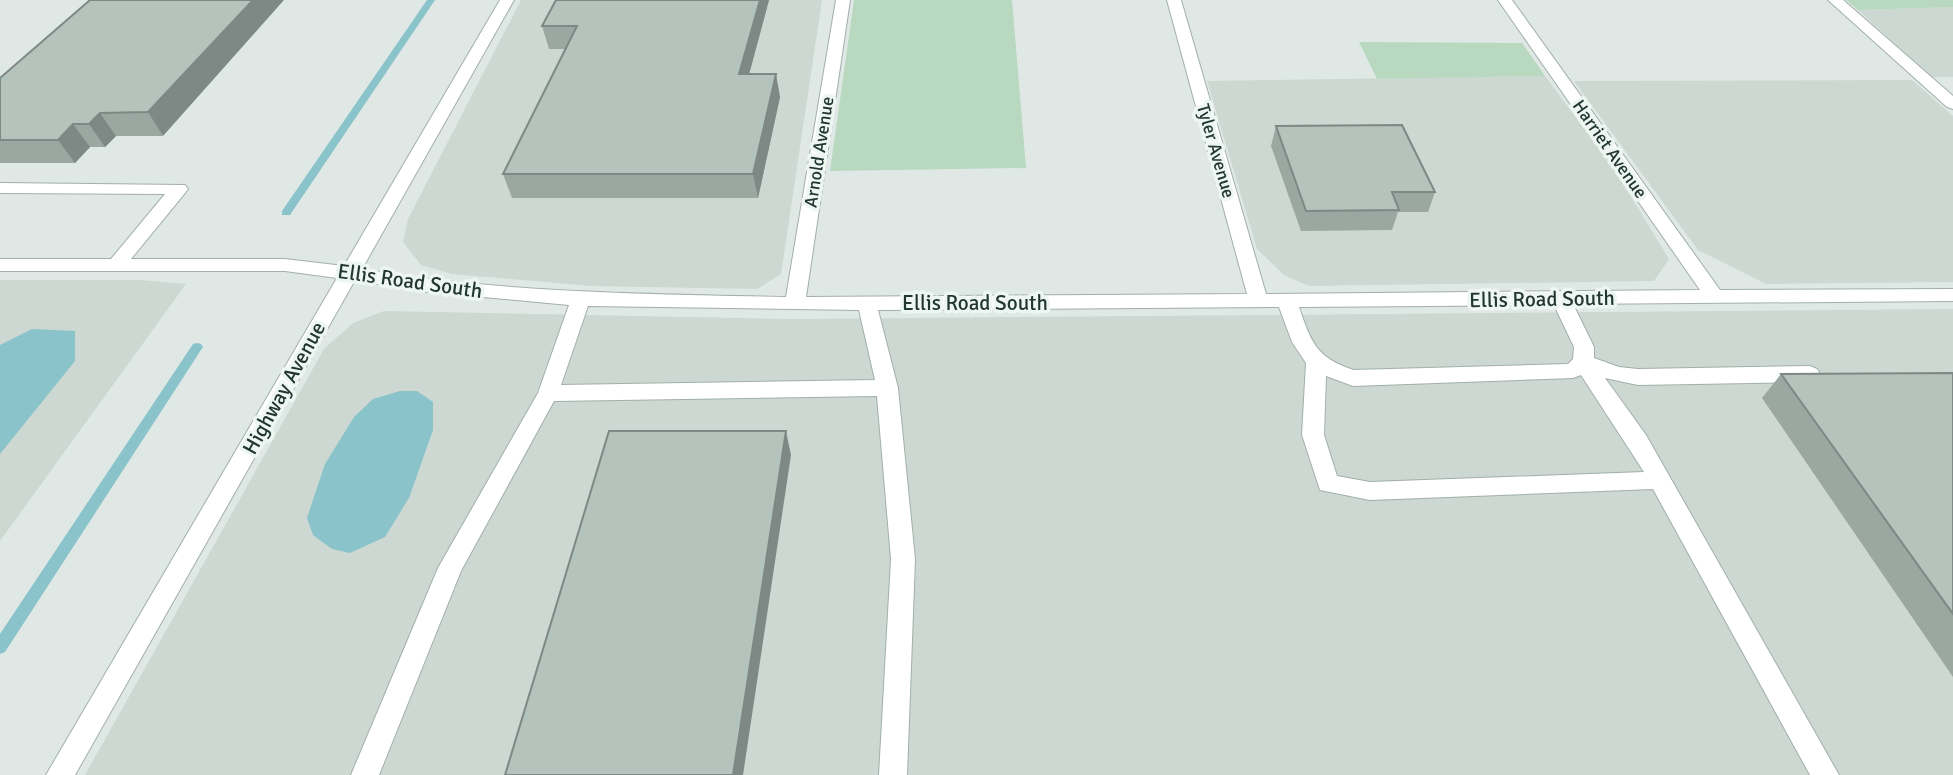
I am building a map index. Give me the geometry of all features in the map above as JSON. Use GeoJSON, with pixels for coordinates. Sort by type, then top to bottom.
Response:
{"type":"FeatureCollection","features":[{"type":"Feature","properties":{"kind":"street","name":"Highway Avenue"},"geometry":{"type":"LineString","coordinates":[[60,775],[507,0]]}},
{"type":"Feature","properties":{"kind":"street","name":"Arnold Avenue"},"geometry":{"type":"LineString","coordinates":[[795,304],[843,0]]}},
{"type":"Feature","properties":{"kind":"street","name":"Tyler Avenue"},"geometry":{"type":"LineString","coordinates":[[1174,0],[1259,302]]}},
{"type":"Feature","properties":{"kind":"street","name":"Harriet Avenue"},"geometry":{"type":"LineString","coordinates":[[1505,0],[1716,297]]}},
{"type":"Feature","properties":{"kind":"street"},"geometry":{"type":"LineString","coordinates":[[1835,0],[1953,104]]}},
{"type":"Feature","properties":{"kind":"street"},"geometry":{"type":"LineString","coordinates":[[0,188],[178,189],[116,265]]}},
{"type":"Feature","properties":{"kind":"street","name":"Ellis Road South"},"geometry":{"type":"LineString","coordinates":[[0,265],[285,265],[418,285],[581,299],[795,304],[1953,295]]}},
{"type":"Feature","properties":{"kind":"street"},"geometry":{"type":"LineString","coordinates":[[1560,298],[1584,347],[1583,362],[1660,480],[1825,775]]}},
{"type":"Feature","properties":{"kind":"street"},"geometry":{"type":"LineString","coordinates":[[365,775],[450,568],[548,393],[581,299]]}},
{"type":"Feature","properties":{"kind":"street"},"geometry":{"type":"LineString","coordinates":[[1287,301],[1306,352],[1316,363],[1330,371],[1353,378],[1557,373],[1573,371],[1583,362]]}},
{"type":"Feature","properties":{"kind":"street"},"geometry":{"type":"LineString","coordinates":[[867,304],[887,388],[903,559],[892,775]]}},
{"type":"Feature","properties":{"kind":"street"},"geometry":{"type":"LineString","coordinates":[[1583,362],[1617,374],[1638,377],[1828,374]]}},
{"type":"Feature","properties":{"kind":"street"},"geometry":{"type":"LineString","coordinates":[[1316,363],[1313,435],[1328,484],[1370,491],[1660,480]]}},
{"type":"Feature","properties":{"kind":"street"},"geometry":{"type":"LineString","coordinates":[[548,393],[887,388]]}},
{"type":"Feature","properties":{"kind":"shaded area"},"geometry":{"type":"Polygon","coordinates":[[[521,0],[822,0],[781,274],[757,289],[591,286],[452,274],[421,265],[403,242],[408,219],[521,0]]]}},
{"type":"Feature","properties":{"kind":"shaded area"},"geometry":{"type":"Polygon","coordinates":[[[1953,7],[1953,77],[1931,77],[1858,10],[1953,7]]]}},
{"type":"Feature","properties":{"kind":"shaded area"},"geometry":{"type":"Polygon","coordinates":[[[1545,76],[1613,167],[1669,259],[1654,281],[1309,286],[1284,275],[1257,249],[1207,81],[1545,76]]]}},
{"type":"Feature","properties":{"kind":"shaded area"},"geometry":{"type":"Polygon","coordinates":[[[1912,80],[1953,116],[1953,282],[1766,284],[1698,250],[1574,81],[1912,80]]]}},
{"type":"Feature","properties":{"kind":"shaded area"},"geometry":{"type":"Polygon","coordinates":[[[0,280],[140,280],[186,284],[0,541],[0,280]]]}},
{"type":"Feature","properties":{"kind":"shaded area"},"geometry":{"type":"Polygon","coordinates":[[[1953,309],[1953,775],[85,775],[324,349],[353,323],[384,311],[794,319],[1953,309]]]}},
{"type":"Feature","properties":{"kind":"green space"},"geometry":{"type":"Polygon","coordinates":[[[854,0],[1012,0],[1026,168],[830,171],[854,0]]]}},
{"type":"Feature","properties":{"kind":"green space"},"geometry":{"type":"Polygon","coordinates":[[[1846,0],[1953,0],[1953,7],[1858,10],[1846,0]]]}},
{"type":"Feature","properties":{"kind":"green space"},"geometry":{"type":"Polygon","coordinates":[[[1359,42],[1522,43],[1545,76],[1377,79],[1359,42]]]}},
{"type":"Feature","properties":{"kind":"water"},"geometry":{"type":"Polygon","coordinates":[[[32,329],[75,331],[75,361],[0,454],[0,345],[32,329]]]}},
{"type":"Feature","properties":{"kind":"water"},"geometry":{"type":"Polygon","coordinates":[[[400,391],[417,391],[433,402],[433,430],[409,498],[385,537],[350,553],[332,549],[313,535],[307,518],[325,464],[354,417],[373,399],[400,391]]]}},
{"type":"Feature","properties":{"kind":"building"},"geometry":{"type":"Polygon","coordinates":[[[90,0],[253,0],[148,112],[100,113],[89,124],[73,124],[58,140],[0,140],[0,78],[90,0]]]}},
{"type":"Feature","properties":{"kind":"building"},"geometry":{"type":"Polygon","coordinates":[[[556,0],[760,0],[739,74],[776,74],[753,174],[503,174],[577,26],[542,26],[556,0]]]}},
{"type":"Feature","properties":{"kind":"building"},"geometry":{"type":"Polygon","coordinates":[[[1402,125],[1435,192],[1392,192],[1399,210],[1306,211],[1276,126],[1402,125]]]}},
{"type":"Feature","properties":{"kind":"building"},"geometry":{"type":"Polygon","coordinates":[[[1953,373],[1953,614],[1781,374],[1953,373]]]}},
{"type":"Feature","properties":{"kind":"building"},"geometry":{"type":"Polygon","coordinates":[[[609,431],[786,431],[733,775],[505,775],[609,431]]]}},
{"type":"Feature","properties":{"kind":"waterway"},"geometry":{"type":"LineString","coordinates":[[286,213],[431,0]]}},
{"type":"Feature","properties":{"kind":"waterway"},"geometry":{"type":"LineString","coordinates":[[0,647],[197,347]]}}]}
